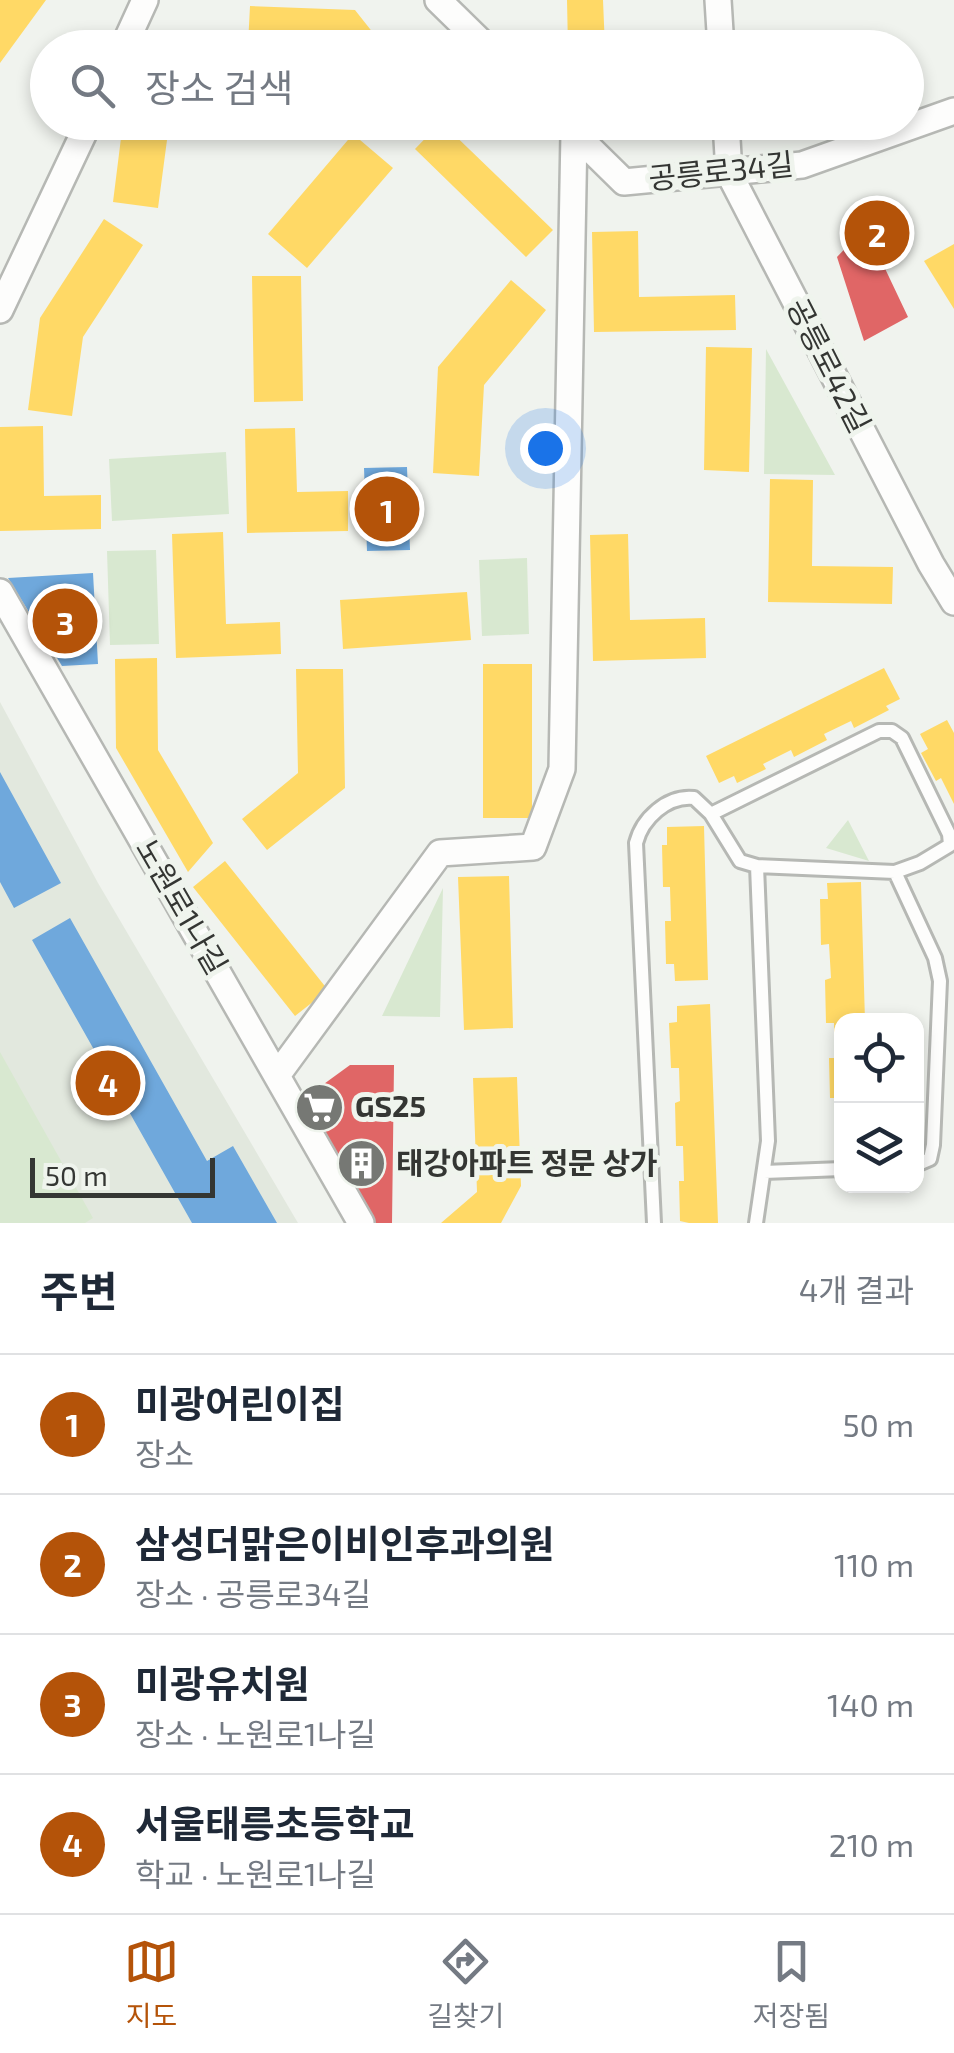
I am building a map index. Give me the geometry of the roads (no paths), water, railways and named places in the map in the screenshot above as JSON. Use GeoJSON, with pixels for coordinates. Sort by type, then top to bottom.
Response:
{"type":"FeatureCollection","features":[{"type":"Feature","properties":{"kind":"street"},"geometry":{"type":"LineString","coordinates":[[131,30],[145,0]]}},
{"type":"Feature","properties":{"kind":"street"},"geometry":{"type":"LineString","coordinates":[[438,0],[469,30]]}},
{"type":"Feature","properties":{"kind":"street"},"geometry":{"type":"LineString","coordinates":[[718,0],[720,30]]}},
{"type":"Feature","properties":{"kind":"street","name":"공릉로34길"},"geometry":{"type":"LineString","coordinates":[[924,122],[954,111]]}},
{"type":"Feature","properties":{"kind":"street"},"geometry":{"type":"LineString","coordinates":[[0,310],[80,140]]}},
{"type":"Feature","properties":{"kind":"street"},"geometry":{"type":"LineString","coordinates":[[278,1074],[440,853],[533,847],[562,769],[569,140]]}},
{"type":"Feature","properties":{"kind":"street","name":"공릉로34길"},"geometry":{"type":"LineString","coordinates":[[581,140],[624,182],[802,165],[872,140]]}},
{"type":"Feature","properties":{"kind":"street","name":"공릉로42길"},"geometry":{"type":"LineString","coordinates":[[727,140],[729,174],[954,602]]}},
{"type":"Feature","properties":{"kind":"street","name":"노원로1나길"},"geometry":{"type":"LineString","coordinates":[[0,592],[361,1223]]}},
{"type":"Feature","properties":{"kind":"lane"},"geometry":{"type":"LineString","coordinates":[[654,1223],[636,844],[647,820],[675,800],[694,798],[711,814],[740,860],[758,866],[894,872],[950,845],[902,738],[892,731],[879,731],[711,814]]}},
{"type":"Feature","properties":{"kind":"lane"},"geometry":{"type":"LineString","coordinates":[[756,1223],[768,1140],[758,866]]}},
{"type":"Feature","properties":{"kind":"lane"},"geometry":{"type":"LineString","coordinates":[[894,872],[935,958],[940,980],[932,1154],[924,1163]]}},
{"type":"Feature","properties":{"kind":"lane"},"geometry":{"type":"LineString","coordinates":[[764,1172],[834,1169]]}},
{"type":"Feature","properties":{"kind":"place","name":"삼성더맑은이비인후과의원"},"geometry":{"type":"Point","coordinates":[877,233]}},
{"type":"Feature","properties":{"kind":"place","name":"미광어린이집"},"geometry":{"type":"Point","coordinates":[387,509]}},
{"type":"Feature","properties":{"kind":"place","name":"미광유치원"},"geometry":{"type":"Point","coordinates":[65,621]}},
{"type":"Feature","properties":{"kind":"place","name":"서울태릉초등학교"},"geometry":{"type":"Point","coordinates":[108,1083]}},
{"type":"Feature","properties":{"kind":"place","name":"GS25"},"geometry":{"type":"Point","coordinates":[320,1107]}},
{"type":"Feature","properties":{"kind":"place","name":"태강아파트 정문 상가"},"geometry":{"type":"Point","coordinates":[361,1164]}}]}
